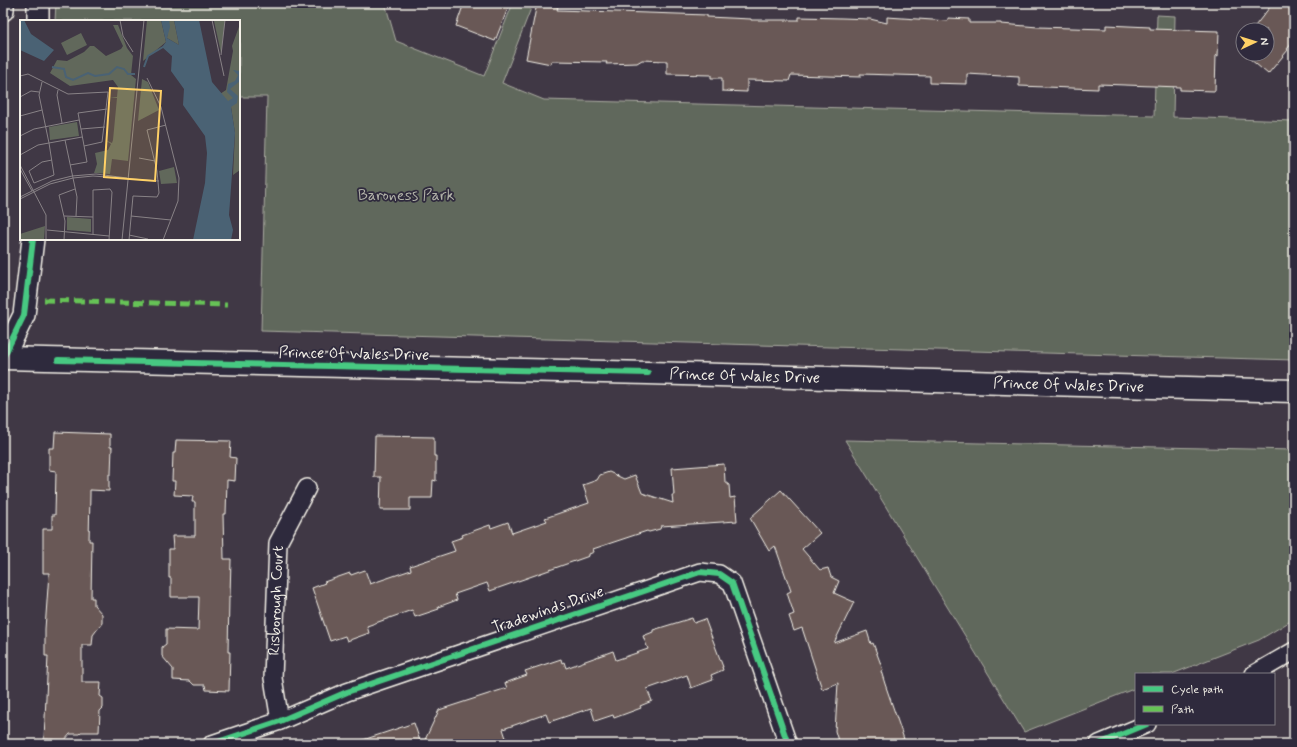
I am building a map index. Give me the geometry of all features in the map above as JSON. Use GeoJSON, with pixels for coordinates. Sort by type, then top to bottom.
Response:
{"type":"FeatureCollection","features":[{"type":"Feature","properties":{"kind":"main road","name":"Prince Of Wales Drive"},"geometry":{"type":"LineString","coordinates":[[3,358],[648,373],[1294,392]]}},
{"type":"Feature","properties":{"kind":"street"},"geometry":{"type":"LineString","coordinates":[[3,3],[3,10]]}},
{"type":"Feature","properties":{"kind":"street"},"geometry":{"type":"LineString","coordinates":[[38,3],[38,20]]}},
{"type":"Feature","properties":{"kind":"street"},"geometry":{"type":"LineString","coordinates":[[3,362],[3,358],[24,315],[33,240]]}},
{"type":"Feature","properties":{"kind":"street","name":"Risborough Court"},"geometry":{"type":"LineString","coordinates":[[280,721],[273,678],[278,543],[307,488]]}},
{"type":"Feature","properties":{"kind":"street","name":"Tradewinds Drive"},"geometry":{"type":"LineString","coordinates":[[212,744],[280,721],[347,692],[700,572],[719,574],[732,583],[788,744]]}},
{"type":"Feature","properties":{"kind":"street"},"geometry":{"type":"LineString","coordinates":[[1256,673],[1294,651]]}},
{"type":"Feature","properties":{"kind":"street"},"geometry":{"type":"LineString","coordinates":[[1099,744],[1145,725]]}},
{"type":"Feature","properties":{"kind":"green space","name":"Baroness Park"},"geometry":{"type":"Polygon","coordinates":[[[56,3],[385,3],[396,41],[484,76],[513,3],[533,3],[502,83],[544,100],[1154,116],[1157,15],[1175,16],[1173,117],[1294,121],[1294,360],[261,331],[267,97],[240,97],[240,20],[55,20],[56,3]]]}},
{"type":"Feature","properties":{"kind":"green space"},"geometry":{"type":"Polygon","coordinates":[[[845,440],[1294,450],[1294,619],[1259,640],[1175,673],[1135,673],[1135,688],[1024,732],[845,440]]]}},
{"type":"Feature","properties":{"kind":"building"},"geometry":{"type":"Polygon","coordinates":[[[464,3],[510,3],[495,41],[456,26],[464,3]]]}},
{"type":"Feature","properties":{"kind":"building"},"geometry":{"type":"Polygon","coordinates":[[[537,3],[558,7],[557,10],[707,15],[707,17],[751,20],[799,20],[799,17],[870,19],[887,23],[887,17],[948,21],[948,18],[969,19],[969,23],[1001,23],[1038,27],[1106,29],[1106,25],[1150,27],[1150,29],[1219,31],[1218,56],[1216,55],[1215,91],[1180,90],[1180,87],[1098,84],[1098,89],[1019,86],[1019,77],[967,74],[967,84],[930,83],[930,76],[860,74],[861,77],[791,75],[789,81],[747,80],[747,92],[722,91],[722,78],[711,78],[711,75],[667,74],[667,61],[642,60],[637,63],[606,64],[607,62],[552,61],[551,64],[526,59],[537,3]]]}},
{"type":"Feature","properties":{"kind":"building"},"geometry":{"type":"Polygon","coordinates":[[[1273,3],[1294,3],[1294,41],[1268,74],[1254,62],[1275,62],[1275,22],[1258,22],[1273,3]]]}},
{"type":"Feature","properties":{"kind":"building"},"geometry":{"type":"Polygon","coordinates":[[[55,432],[110,434],[110,447],[112,447],[109,491],[90,490],[89,541],[92,541],[91,598],[94,598],[94,605],[102,614],[102,623],[93,635],[92,645],[82,645],[82,682],[101,682],[100,696],[103,698],[103,708],[100,711],[99,732],[81,732],[79,734],[70,734],[65,740],[44,739],[48,656],[45,656],[45,629],[49,573],[43,573],[43,529],[52,529],[52,515],[55,515],[56,471],[49,470],[49,448],[54,448],[55,432]]]}},
{"type":"Feature","properties":{"kind":"building"},"geometry":{"type":"Polygon","coordinates":[[[375,436],[434,437],[436,481],[433,480],[432,498],[410,498],[410,510],[380,510],[381,477],[374,477],[375,436]]]}},
{"type":"Feature","properties":{"kind":"building"},"geometry":{"type":"Polygon","coordinates":[[[176,440],[231,441],[230,457],[236,458],[235,481],[227,480],[226,514],[223,514],[224,559],[231,559],[228,652],[230,652],[229,691],[206,690],[205,685],[194,685],[190,681],[173,680],[173,669],[162,656],[162,647],[166,644],[166,629],[198,630],[199,597],[171,597],[171,578],[169,578],[169,549],[173,549],[172,536],[195,536],[195,502],[192,502],[193,496],[174,495],[175,481],[172,481],[173,453],[175,453],[176,440]]]}},
{"type":"Feature","properties":{"kind":"building"},"geometry":{"type":"Polygon","coordinates":[[[724,464],[725,482],[729,485],[730,498],[735,497],[737,521],[661,526],[660,529],[649,532],[647,531],[593,549],[594,552],[589,554],[589,556],[490,591],[487,583],[455,594],[457,600],[438,607],[439,609],[415,617],[412,610],[367,626],[369,633],[347,641],[345,636],[330,641],[312,588],[325,583],[324,582],[350,573],[351,575],[365,570],[370,584],[411,570],[410,566],[455,551],[451,541],[463,537],[462,535],[490,525],[491,528],[508,522],[512,533],[547,521],[545,518],[589,503],[583,485],[597,480],[600,475],[609,472],[624,479],[635,475],[642,493],[673,503],[672,495],[674,495],[672,468],[724,464]]]}},
{"type":"Feature","properties":{"kind":"building"},"geometry":{"type":"Polygon","coordinates":[[[781,490],[820,533],[802,549],[820,570],[828,568],[831,577],[839,581],[834,593],[854,602],[834,643],[867,631],[871,644],[873,643],[883,670],[881,671],[904,739],[901,740],[903,744],[839,744],[835,731],[838,683],[822,689],[802,628],[794,631],[789,616],[794,614],[787,593],[791,591],[775,546],[769,551],[750,518],[781,490]]]}},
{"type":"Feature","properties":{"kind":"building"},"geometry":{"type":"Polygon","coordinates":[[[692,618],[694,623],[705,619],[723,667],[723,670],[711,675],[713,680],[691,688],[687,675],[647,689],[652,701],[640,706],[641,708],[614,718],[613,715],[595,721],[591,708],[549,722],[546,714],[503,729],[508,744],[423,744],[439,710],[507,688],[505,683],[527,675],[525,671],[561,659],[566,668],[613,651],[616,660],[648,649],[643,636],[653,632],[653,630],[692,618]]]}},
{"type":"Feature","properties":{"kind":"building"},"geometry":{"type":"Polygon","coordinates":[[[414,723],[421,744],[360,744],[360,741],[414,723]]]}},
{"type":"Feature","properties":{"kind":"marked path"},"geometry":{"type":"LineString","coordinates":[[44,300],[227,305]]}},
{"type":"Feature","properties":{"kind":"cycle path"},"geometry":{"type":"LineString","coordinates":[[3,358],[24,315],[33,240]]}},
{"type":"Feature","properties":{"kind":"cycle path"},"geometry":{"type":"LineString","coordinates":[[58,360],[648,373]]}},
{"type":"Feature","properties":{"kind":"cycle path"},"geometry":{"type":"LineString","coordinates":[[212,744],[280,721],[347,692],[700,572],[719,574],[732,583],[788,744]]}},
{"type":"Feature","properties":{"kind":"cycle path"},"geometry":{"type":"LineString","coordinates":[[1099,744],[1145,725]]}}]}
